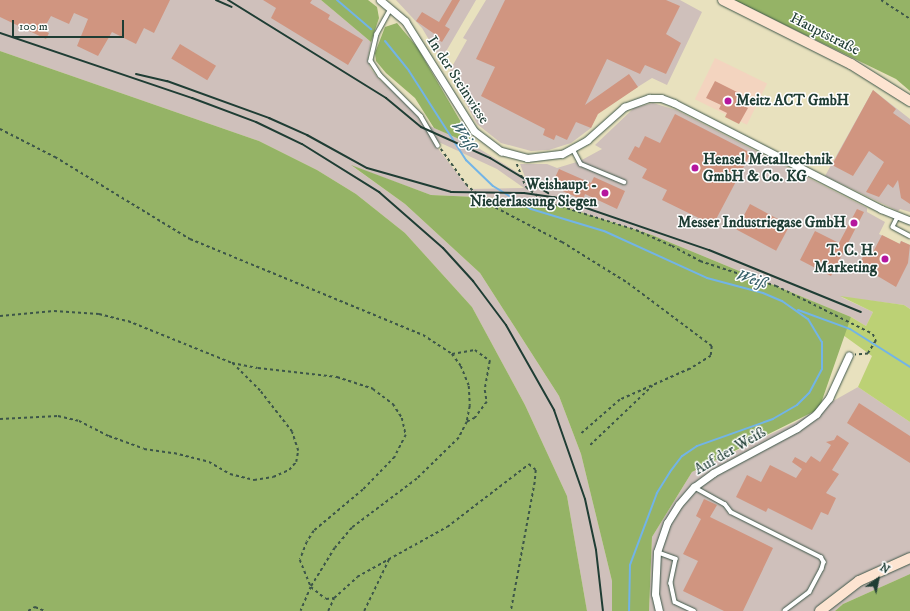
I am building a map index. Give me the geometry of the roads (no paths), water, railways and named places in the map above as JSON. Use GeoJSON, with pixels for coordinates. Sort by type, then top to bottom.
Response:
{"type":"FeatureCollection","features":[{"type":"Feature","properties":{"kind":"main road","name":"Hauptstraße"},"geometry":{"type":"LineString","coordinates":[[722,0],[851,64],[910,101]]}},
{"type":"Feature","properties":{"kind":"main road"},"geometry":{"type":"LineString","coordinates":[[820,611],[859,581],[910,558]]}},
{"type":"Feature","properties":{"kind":"street","name":"In der Steinwiese"},"geometry":{"type":"LineString","coordinates":[[380,0],[405,21],[474,131],[488,143],[515,156],[544,158],[573,149],[624,107],[649,98],[661,98],[681,106],[898,217],[910,221]]}},
{"type":"Feature","properties":{"kind":"street","name":"Auf der Weiß"},"geometry":{"type":"LineString","coordinates":[[659,611],[655,594],[657,552],[666,524],[679,504],[694,487],[713,473],[797,428],[816,414],[832,393],[850,356]]}},
{"type":"Feature","properties":{"kind":"lane"},"geometry":{"type":"LineString","coordinates":[[391,8],[378,34],[372,61],[380,75],[421,116],[438,145]]}},
{"type":"Feature","properties":{"kind":"lane"},"geometry":{"type":"LineString","coordinates":[[573,149],[581,164],[624,182]]}},
{"type":"Feature","properties":{"kind":"lane"},"geometry":{"type":"LineString","coordinates":[[898,217],[893,227],[910,236]]}},
{"type":"Feature","properties":{"kind":"lane"},"geometry":{"type":"LineString","coordinates":[[694,487],[725,504],[731,512],[821,557],[824,562],[822,569],[810,592],[785,611]]}},
{"type":"Feature","properties":{"kind":"lane"},"geometry":{"type":"LineString","coordinates":[[657,552],[676,559],[671,583],[675,602],[694,611]]}},
{"type":"Feature","properties":{"kind":"waterway","name":"Weiß"},"geometry":{"type":"LineString","coordinates":[[337,0],[371,29]]}},
{"type":"Feature","properties":{"kind":"waterway","name":"Weiß"},"geometry":{"type":"LineString","coordinates":[[385,41],[409,71],[466,160],[493,186],[531,209],[604,231],[707,278],[763,293],[782,301],[808,319],[822,342],[822,369],[809,393],[797,405],[773,419],[697,446],[682,456],[670,472],[657,493],[630,565],[629,611]]}},
{"type":"Feature","properties":{"kind":"waterway"},"geometry":{"type":"LineString","coordinates":[[798,310],[850,329],[910,367]]}},
{"type":"Feature","properties":{"kind":"railway"},"geometry":{"type":"LineString","coordinates":[[216,0],[232,7]]}},
{"type":"Feature","properties":{"kind":"railway"},"geometry":{"type":"LineString","coordinates":[[228,0],[386,98],[421,127],[490,158],[548,193]]}},
{"type":"Feature","properties":{"kind":"railway"},"geometry":{"type":"LineString","coordinates":[[0,33],[192,98],[256,122],[302,144],[379,192],[443,248],[473,281],[506,325],[554,410],[585,499],[596,550],[603,611]]}},
{"type":"Feature","properties":{"kind":"railway"},"geometry":{"type":"LineString","coordinates":[[136,74],[167,81],[269,118],[307,135],[367,168],[451,192],[524,193],[554,197],[709,250],[861,312]]}},
{"type":"Feature","properties":{"kind":"place","name":"Meitz ACT GmbH"},"geometry":{"type":"Point","coordinates":[728,101]}},
{"type":"Feature","properties":{"kind":"place","name":"Hensel Metalltechnik GmbH & Co. KG"},"geometry":{"type":"Point","coordinates":[695,168]}},
{"type":"Feature","properties":{"kind":"place","name":"Weishaupt - Niederlassung Siegen"},"geometry":{"type":"Point","coordinates":[605,193]}},
{"type":"Feature","properties":{"kind":"place","name":"Messer Industriegase GmbH"},"geometry":{"type":"Point","coordinates":[854,223]}},
{"type":"Feature","properties":{"kind":"place","name":"T. C. H. Marketing"},"geometry":{"type":"Point","coordinates":[885,259]}}]}
